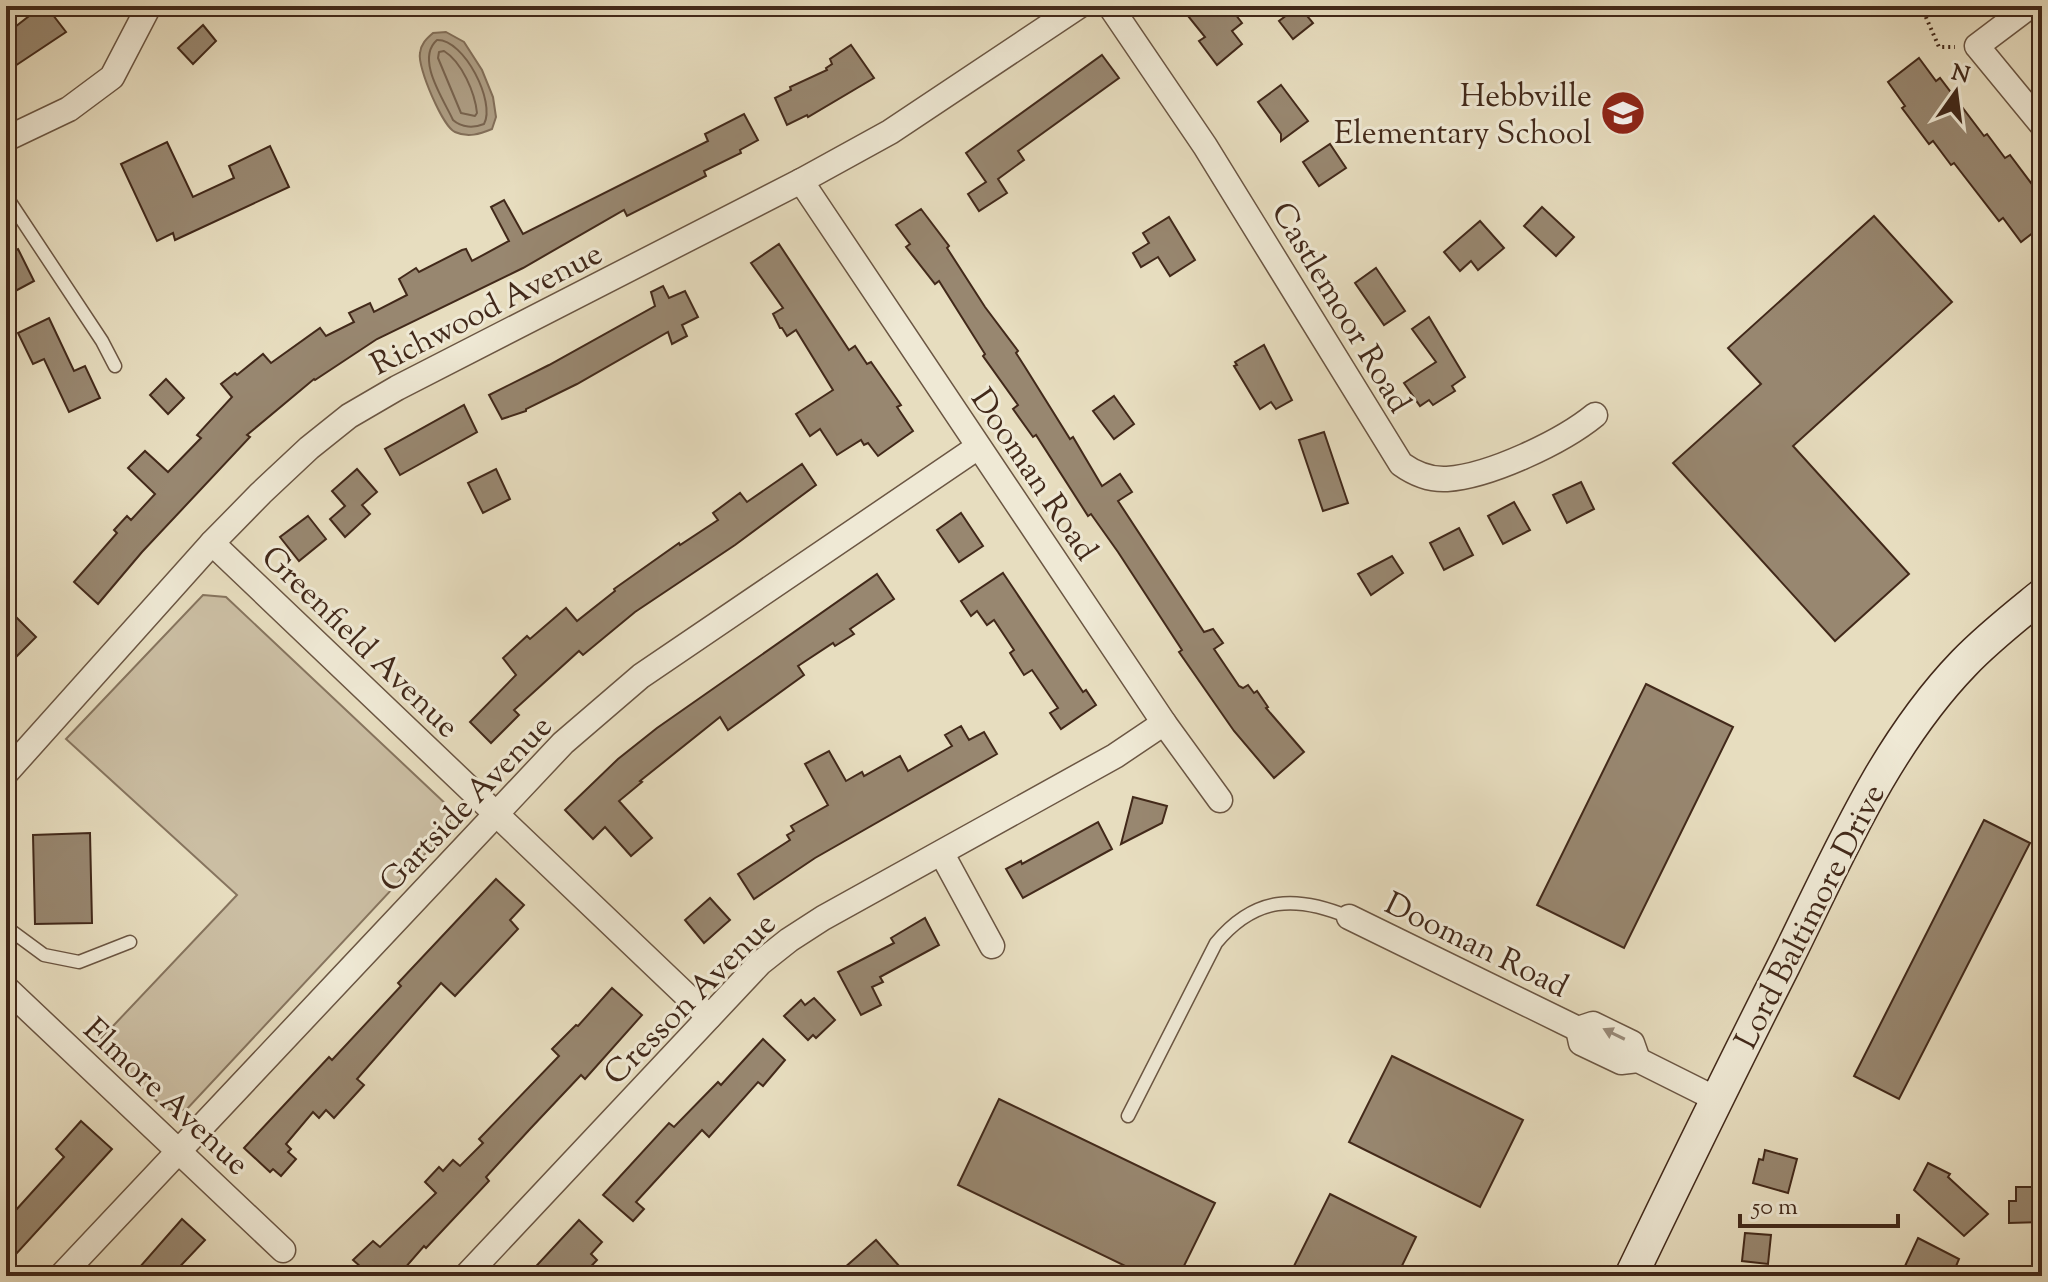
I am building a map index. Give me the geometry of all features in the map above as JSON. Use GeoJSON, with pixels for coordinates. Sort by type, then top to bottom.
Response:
{"type":"FeatureCollection","features":[{"type":"Feature","properties":{"kind":"main road","name":"Lord Baltimore Drive"},"geometry":{"type":"LineString","coordinates":[[1631,1276],[1716,1099],[1888,763],[1963,664],[2004,625],[2042,595]]}},
{"type":"Feature","properties":{"kind":"street"},"geometry":{"type":"LineString","coordinates":[[6,139],[69,109],[112,77],[149,6]]}},
{"type":"Feature","properties":{"kind":"street","name":"Richwood Avenue"},"geometry":{"type":"LineString","coordinates":[[6,773],[212,543],[309,448],[349,416],[890,132],[1079,6]]}},
{"type":"Feature","properties":{"kind":"street","name":"Castlemoor Road"},"geometry":{"type":"LineString","coordinates":[[1110,6],[1205,146],[1401,464],[1429,478],[1448,479],[1477,473],[1550,445],[1574,432],[1595,415]]}},
{"type":"Feature","properties":{"kind":"street"},"geometry":{"type":"LineString","coordinates":[[2030,6],[1977,46],[2042,125]]}},
{"type":"Feature","properties":{"kind":"street","name":"Dooman Road"},"geometry":{"type":"LineString","coordinates":[[801,181],[1164,723],[1220,800]]}},
{"type":"Feature","properties":{"kind":"street","name":"Gartside Avenue"},"geometry":{"type":"LineString","coordinates":[[61,1276],[563,743],[641,676],[978,447]]}},
{"type":"Feature","properties":{"kind":"street","name":"Greenfield Avenue"},"geometry":{"type":"LineString","coordinates":[[212,543],[709,1017]]}},
{"type":"Feature","properties":{"kind":"street","name":"Cresson Avenue"},"geometry":{"type":"LineString","coordinates":[[466,1276],[760,963],[789,940],[823,918],[1115,756],[1164,723]]}},
{"type":"Feature","properties":{"kind":"street"},"geometry":{"type":"LineString","coordinates":[[942,854],[992,946]]}},
{"type":"Feature","properties":{"kind":"street","name":"Dooman Road"},"geometry":{"type":"LineString","coordinates":[[1349,917],[1578,1029],[1581,1043],[1621,1062],[1638,1060],[1716,1099]]}},
{"type":"Feature","properties":{"kind":"street","name":"Elmore Avenue"},"geometry":{"type":"LineString","coordinates":[[6,988],[283,1250]]}},
{"type":"Feature","properties":{"kind":"lane"},"geometry":{"type":"LineString","coordinates":[[6,196],[102,341],[115,366]]}},
{"type":"Feature","properties":{"kind":"lane"},"geometry":{"type":"LineString","coordinates":[[6,828],[9,831],[6,885]]}},
{"type":"Feature","properties":{"kind":"lane"},"geometry":{"type":"LineString","coordinates":[[1128,1116],[1216,943],[1228,928],[1277,903],[1307,902],[1349,917]]}},
{"type":"Feature","properties":{"kind":"lane"},"geometry":{"type":"LineString","coordinates":[[6,927],[44,955],[79,962],[130,942]]}},
{"type":"Feature","properties":{"kind":"path"},"geometry":{"type":"LineString","coordinates":[[1751,6],[1782,9],[1802,6]]}},
{"type":"Feature","properties":{"kind":"path"},"geometry":{"type":"LineString","coordinates":[[1921,6],[1939,47],[1977,46]]}},
{"type":"Feature","properties":{"kind":"shaded area"},"geometry":{"type":"Polygon","coordinates":[[[203,595],[226,597],[449,807],[450,827],[186,1110],[165,1109],[96,1044],[237,895],[66,739],[203,595]]]}},
{"type":"Feature","properties":{"kind":"water"},"geometry":{"type":"Polygon","coordinates":[[[446,32],[464,42],[482,70],[493,97],[496,117],[492,129],[469,135],[455,132],[444,120],[432,96],[420,60],[421,50],[433,33],[446,32]]]}},
{"type":"Feature","properties":{"kind":"building"},"geometry":{"type":"Polygon","coordinates":[[[46,6],[66,32],[6,72],[6,34],[46,6]]]}},
{"type":"Feature","properties":{"kind":"building"},"geometry":{"type":"Polygon","coordinates":[[[1180,6],[1229,6],[1242,23],[1232,31],[1242,44],[1217,65],[1199,41],[1205,37],[1180,6]]]}},
{"type":"Feature","properties":{"kind":"building"},"geometry":{"type":"Polygon","coordinates":[[[1299,6],[1313,23],[1293,39],[1279,21],[1299,6]]]}},
{"type":"Feature","properties":{"kind":"building"},"geometry":{"type":"Polygon","coordinates":[[[203,25],[216,41],[193,64],[178,48],[203,25]]]}},
{"type":"Feature","properties":{"kind":"building"},"geometry":{"type":"Polygon","coordinates":[[[851,45],[874,78],[808,117],[787,125],[775,98],[791,90],[790,87],[827,70],[832,64],[830,59],[851,45]]]}},
{"type":"Feature","properties":{"kind":"building"},"geometry":{"type":"Polygon","coordinates":[[[1102,55],[1119,78],[1018,151],[1024,160],[998,179],[1007,193],[979,211],[968,194],[986,182],[966,153],[1102,55]]]}},
{"type":"Feature","properties":{"kind":"building"},"geometry":{"type":"Polygon","coordinates":[[[1919,58],[1936,81],[1940,78],[1984,136],[1987,134],[2005,158],[2010,155],[2037,191],[2033,193],[2042,205],[2042,226],[2021,242],[2003,218],[1999,221],[1954,163],[1951,165],[1933,141],[1929,144],[1902,108],[1905,106],[1888,82],[1919,58]]]}},
{"type":"Feature","properties":{"kind":"building"},"geometry":{"type":"Polygon","coordinates":[[[1281,85],[1308,121],[1281,141],[1281,134],[1258,102],[1281,85]]]}},
{"type":"Feature","properties":{"kind":"building"},"geometry":{"type":"Polygon","coordinates":[[[744,114],[758,140],[740,150],[741,153],[704,171],[706,176],[627,216],[624,210],[523,268],[377,339],[314,379],[247,435],[250,437],[142,552],[98,604],[74,582],[117,533],[114,530],[127,516],[131,520],[155,494],[128,468],[145,451],[168,472],[201,438],[197,435],[232,397],[221,384],[235,373],[237,375],[263,354],[271,363],[320,328],[326,336],[354,322],[349,313],[370,303],[374,312],[407,295],[399,279],[416,268],[419,272],[466,249],[472,261],[509,241],[491,207],[504,200],[523,234],[708,141],[705,134],[744,114]]]}},
{"type":"Feature","properties":{"kind":"building"},"geometry":{"type":"Polygon","coordinates":[[[167,142],[193,197],[234,178],[229,166],[270,146],[289,187],[175,240],[173,233],[157,241],[121,164],[167,142]]]}},
{"type":"Feature","properties":{"kind":"building"},"geometry":{"type":"Polygon","coordinates":[[[1330,144],[1346,168],[1319,186],[1303,162],[1330,144]]]}},
{"type":"Feature","properties":{"kind":"building"},"geometry":{"type":"Polygon","coordinates":[[[1542,207],[1574,237],[1556,256],[1524,226],[1542,207]]]}},
{"type":"Feature","properties":{"kind":"building"},"geometry":{"type":"Polygon","coordinates":[[[921,209],[949,246],[947,248],[985,307],[1018,351],[1016,353],[1102,486],[1120,474],[1132,492],[1118,501],[1204,632],[1213,629],[1223,643],[1214,649],[1239,686],[1243,688],[1248,685],[1254,693],[1257,691],[1266,708],[1304,752],[1274,778],[1234,731],[1179,652],[1182,650],[1118,552],[1091,514],[1088,516],[1036,435],[1033,437],[1013,409],[1018,405],[983,356],[985,354],[939,281],[935,284],[906,247],[910,244],[896,225],[921,209]]]}},
{"type":"Feature","properties":{"kind":"building"},"geometry":{"type":"Polygon","coordinates":[[[1874,216],[1952,302],[1793,446],[1909,574],[1835,641],[1673,463],[1761,384],[1728,348],[1874,216]]]}},
{"type":"Feature","properties":{"kind":"building"},"geometry":{"type":"Polygon","coordinates":[[[1169,217],[1195,260],[1170,276],[1158,257],[1141,267],[1133,253],[1149,243],[1143,233],[1169,217]]]}},
{"type":"Feature","properties":{"kind":"building"},"geometry":{"type":"Polygon","coordinates":[[[1480,221],[1504,248],[1478,270],[1471,261],[1460,271],[1444,252],[1480,221]]]}},
{"type":"Feature","properties":{"kind":"building"},"geometry":{"type":"Polygon","coordinates":[[[779,244],[849,350],[855,346],[867,364],[871,362],[901,405],[897,407],[913,431],[878,456],[868,443],[864,445],[861,440],[837,455],[820,429],[810,436],[796,414],[833,390],[796,330],[787,336],[780,328],[773,314],[783,308],[751,263],[779,244]]]}},
{"type":"Feature","properties":{"kind":"building"},"geometry":{"type":"Polygon","coordinates":[[[18,249],[34,281],[6,296],[6,255],[18,249]]]}},
{"type":"Feature","properties":{"kind":"building"},"geometry":{"type":"Polygon","coordinates":[[[1376,268],[1405,311],[1384,325],[1355,283],[1376,268]]]}},
{"type":"Feature","properties":{"kind":"building"},"geometry":{"type":"Polygon","coordinates":[[[663,286],[669,298],[685,291],[698,317],[682,325],[687,336],[672,344],[668,332],[526,411],[502,419],[489,395],[655,306],[651,292],[663,286]]]}},
{"type":"Feature","properties":{"kind":"building"},"geometry":{"type":"Polygon","coordinates":[[[1429,317],[1465,377],[1452,386],[1455,391],[1433,405],[1429,400],[1420,406],[1404,383],[1436,362],[1412,329],[1429,317]]]}},
{"type":"Feature","properties":{"kind":"building"},"geometry":{"type":"Polygon","coordinates":[[[49,318],[74,371],[85,366],[100,398],[69,412],[44,359],[33,364],[18,333],[49,318]]]}},
{"type":"Feature","properties":{"kind":"building"},"geometry":{"type":"Polygon","coordinates":[[[1264,345],[1292,400],[1276,409],[1271,402],[1260,409],[1234,366],[1237,365],[1235,362],[1264,345]]]}},
{"type":"Feature","properties":{"kind":"building"},"geometry":{"type":"Polygon","coordinates":[[[166,379],[184,398],[168,414],[150,395],[166,379]]]}},
{"type":"Feature","properties":{"kind":"building"},"geometry":{"type":"Polygon","coordinates":[[[1114,396],[1134,424],[1114,439],[1093,411],[1114,396]]]}},
{"type":"Feature","properties":{"kind":"building"},"geometry":{"type":"Polygon","coordinates":[[[464,405],[477,432],[400,475],[385,449],[464,405]]]}},
{"type":"Feature","properties":{"kind":"building"},"geometry":{"type":"Polygon","coordinates":[[[1324,432],[1348,503],[1323,511],[1299,440],[1324,432]]]}},
{"type":"Feature","properties":{"kind":"building"},"geometry":{"type":"Polygon","coordinates":[[[802,464],[816,485],[735,545],[635,612],[583,655],[579,651],[514,710],[519,715],[491,743],[470,722],[516,675],[503,658],[527,636],[530,639],[566,608],[577,621],[614,589],[718,520],[713,513],[740,493],[747,502],[802,464]]]}},
{"type":"Feature","properties":{"kind":"building"},"geometry":{"type":"Polygon","coordinates":[[[357,469],[377,492],[362,505],[370,514],[345,537],[330,519],[345,506],[332,491],[357,469]]]}},
{"type":"Feature","properties":{"kind":"building"},"geometry":{"type":"Polygon","coordinates":[[[496,469],[510,499],[483,513],[468,483],[496,469]]]}},
{"type":"Feature","properties":{"kind":"building"},"geometry":{"type":"Polygon","coordinates":[[[1581,482],[1594,509],[1567,523],[1553,495],[1581,482]]]}},
{"type":"Feature","properties":{"kind":"building"},"geometry":{"type":"Polygon","coordinates":[[[1514,502],[1530,530],[1503,544],[1488,516],[1514,502]]]}},
{"type":"Feature","properties":{"kind":"building"},"geometry":{"type":"Polygon","coordinates":[[[961,513],[983,546],[959,562],[937,530],[961,513]]]}},
{"type":"Feature","properties":{"kind":"building"},"geometry":{"type":"Polygon","coordinates":[[[308,516],[326,539],[299,561],[280,537],[308,516]]]}},
{"type":"Feature","properties":{"kind":"building"},"geometry":{"type":"Polygon","coordinates":[[[1459,528],[1473,555],[1444,570],[1430,543],[1459,528]]]}},
{"type":"Feature","properties":{"kind":"building"},"geometry":{"type":"Polygon","coordinates":[[[1392,556],[1403,573],[1371,595],[1358,574],[1392,556]]]}},
{"type":"Feature","properties":{"kind":"building"},"geometry":{"type":"Polygon","coordinates":[[[1003,573],[1083,692],[1086,690],[1096,705],[1061,729],[1050,713],[1058,708],[1032,670],[1024,675],[1010,653],[1014,650],[994,620],[987,625],[977,611],[971,616],[961,601],[1003,573]]]}},
{"type":"Feature","properties":{"kind":"building"},"geometry":{"type":"Polygon","coordinates":[[[877,574],[894,599],[850,629],[854,634],[835,646],[833,643],[798,666],[804,675],[728,730],[720,717],[619,801],[652,838],[631,856],[605,827],[593,839],[565,810],[618,759],[657,728],[877,574]]]}},
{"type":"Feature","properties":{"kind":"building"},"geometry":{"type":"Polygon","coordinates":[[[6,607],[36,637],[16,657],[6,647],[6,607]]]}},
{"type":"Feature","properties":{"kind":"building"},"geometry":{"type":"Polygon","coordinates":[[[1646,684],[1733,727],[1624,948],[1537,905],[1646,684]]]}},
{"type":"Feature","properties":{"kind":"building"},"geometry":{"type":"Polygon","coordinates":[[[961,726],[969,740],[984,732],[997,754],[815,858],[754,899],[738,874],[790,840],[787,835],[794,831],[791,826],[828,805],[805,764],[829,751],[846,781],[862,772],[864,776],[900,756],[908,771],[952,746],[945,735],[961,726]]]}},
{"type":"Feature","properties":{"kind":"building"},"geometry":{"type":"Polygon","coordinates":[[[1133,797],[1167,806],[1162,823],[1121,844],[1133,797]]]}},
{"type":"Feature","properties":{"kind":"building"},"geometry":{"type":"Polygon","coordinates":[[[1984,820],[2030,843],[1899,1099],[1854,1076],[1984,820]]]}},
{"type":"Feature","properties":{"kind":"building"},"geometry":{"type":"Polygon","coordinates":[[[1098,822],[1112,849],[1023,898],[1006,869],[1021,861],[1022,864],[1098,822]]]}},
{"type":"Feature","properties":{"kind":"building"},"geometry":{"type":"Polygon","coordinates":[[[90,833],[92,923],[35,924],[33,835],[90,833]]]}},
{"type":"Feature","properties":{"kind":"building"},"geometry":{"type":"Polygon","coordinates":[[[496,879],[524,905],[510,920],[518,929],[455,996],[441,983],[357,1079],[364,1085],[334,1118],[326,1110],[319,1118],[313,1112],[286,1144],[291,1149],[288,1152],[296,1159],[281,1176],[273,1169],[270,1172],[244,1148],[329,1057],[332,1060],[401,986],[398,983],[496,879]]]}},
{"type":"Feature","properties":{"kind":"building"},"geometry":{"type":"Polygon","coordinates":[[[710,898],[730,920],[704,943],[685,920],[710,898]]]}},
{"type":"Feature","properties":{"kind":"building"},"geometry":{"type":"Polygon","coordinates":[[[925,918],[939,945],[880,977],[883,982],[872,987],[881,1005],[861,1015],[838,972],[894,943],[891,938],[925,918]]]}},
{"type":"Feature","properties":{"kind":"building"},"geometry":{"type":"Polygon","coordinates":[[[612,988],[642,1015],[585,1079],[581,1075],[530,1129],[486,1177],[489,1181],[426,1248],[424,1246],[398,1276],[371,1276],[353,1260],[373,1241],[380,1247],[436,1193],[425,1182],[439,1167],[443,1171],[453,1160],[460,1166],[483,1143],[479,1139],[559,1056],[552,1049],[578,1026],[612,988]]]}},
{"type":"Feature","properties":{"kind":"building"},"geometry":{"type":"Polygon","coordinates":[[[814,998],[835,1020],[816,1038],[813,1035],[808,1040],[784,1016],[801,1000],[805,1005],[814,998]]]}},
{"type":"Feature","properties":{"kind":"building"},"geometry":{"type":"Polygon","coordinates":[[[763,1039],[785,1060],[763,1086],[758,1082],[709,1137],[702,1130],[636,1202],[644,1209],[633,1221],[603,1195],[669,1123],[674,1127],[718,1082],[721,1085],[763,1039]]]}},
{"type":"Feature","properties":{"kind":"building"},"geometry":{"type":"Polygon","coordinates":[[[1392,1056],[1523,1120],[1480,1207],[1349,1142],[1392,1056]]]}},
{"type":"Feature","properties":{"kind":"building"},"geometry":{"type":"Polygon","coordinates":[[[999,1099],[1215,1203],[1179,1276],[1146,1276],[958,1185],[999,1099]]]}},
{"type":"Feature","properties":{"kind":"building"},"geometry":{"type":"Polygon","coordinates":[[[81,1121],[112,1149],[6,1265],[6,1221],[64,1157],[56,1149],[81,1121]]]}},
{"type":"Feature","properties":{"kind":"building"},"geometry":{"type":"Polygon","coordinates":[[[1765,1150],[1797,1159],[1788,1193],[1753,1183],[1759,1159],[1763,1160],[1765,1150]]]}},
{"type":"Feature","properties":{"kind":"building"},"geometry":{"type":"Polygon","coordinates":[[[1928,1163],[1950,1174],[1948,1177],[1988,1214],[1964,1236],[1914,1190],[1928,1163]]]}},
{"type":"Feature","properties":{"kind":"building"},"geometry":{"type":"Polygon","coordinates":[[[2016,1187],[2042,1187],[2042,1215],[2038,1216],[2038,1222],[2009,1223],[2009,1201],[2016,1201],[2016,1187]]]}},
{"type":"Feature","properties":{"kind":"building"},"geometry":{"type":"Polygon","coordinates":[[[1330,1194],[1416,1237],[1397,1276],[1289,1276],[1330,1194]]]}},
{"type":"Feature","properties":{"kind":"building"},"geometry":{"type":"Polygon","coordinates":[[[182,1219],[205,1240],[171,1276],[132,1276],[182,1219]]]}},
{"type":"Feature","properties":{"kind":"building"},"geometry":{"type":"Polygon","coordinates":[[[579,1220],[602,1242],[591,1254],[597,1260],[582,1276],[527,1276],[579,1220]]]}},
{"type":"Feature","properties":{"kind":"building"},"geometry":{"type":"Polygon","coordinates":[[[1745,1233],[1771,1235],[1768,1264],[1742,1261],[1745,1233]]]}},
{"type":"Feature","properties":{"kind":"building"},"geometry":{"type":"Polygon","coordinates":[[[1918,1238],[1959,1259],[1952,1276],[1928,1276],[1905,1266],[1918,1238]]]}},
{"type":"Feature","properties":{"kind":"building"},"geometry":{"type":"Polygon","coordinates":[[[876,1240],[908,1276],[835,1276],[876,1240]]]}},
{"type":"Feature","properties":{"kind":"place","name":"Hebbville Elementary School"},"geometry":{"type":"Point","coordinates":[1623,113]}}]}
